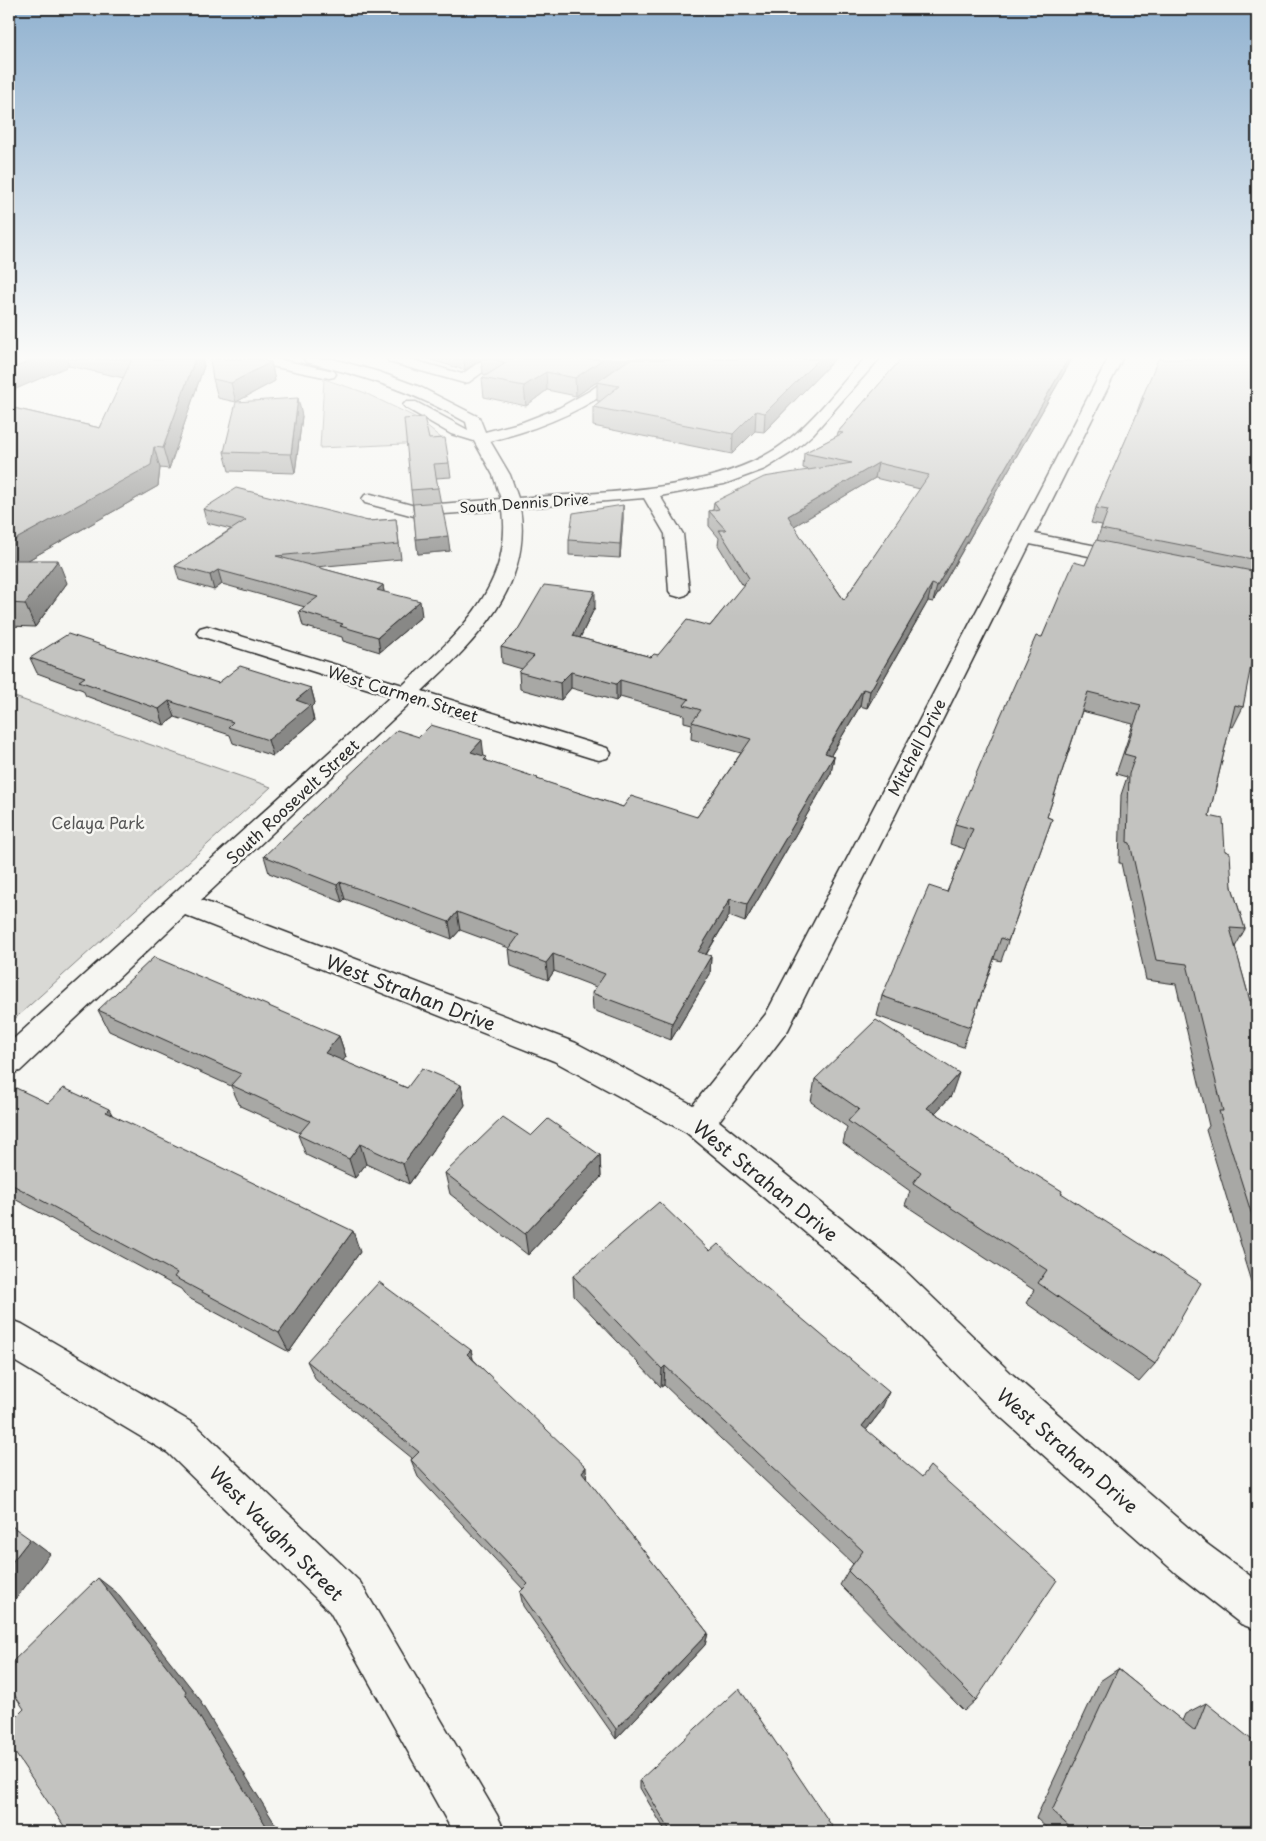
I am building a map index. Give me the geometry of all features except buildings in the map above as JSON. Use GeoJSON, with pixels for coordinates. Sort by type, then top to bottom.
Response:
{"type":"FeatureCollection","features":[{"type":"Feature","properties":{"kind":"street","name":"South Roosevelt Street"},"geometry":{"type":"LineString","coordinates":[[9,1062],[407,694],[445,658],[482,617],[496,595],[505,573],[514,537],[511,503],[506,486],[483,445]]}},
{"type":"Feature","properties":{"kind":"street","name":"South Dennis Drive"},"geometry":{"type":"LineString","coordinates":[[371,499],[414,511],[650,493],[718,480],[759,465],[777,456],[790,445]]}},
{"type":"Feature","properties":{"kind":"street","name":"Mitchell Drive"},"geometry":{"type":"LineString","coordinates":[[698,1123],[777,1022],[1071,445]]}},
{"type":"Feature","properties":{"kind":"street"},"geometry":{"type":"LineString","coordinates":[[650,493],[674,534],[679,592]]}},
{"type":"Feature","properties":{"kind":"street"},"geometry":{"type":"LineString","coordinates":[[1024,537],[1150,563]]}},
{"type":"Feature","properties":{"kind":"street","name":"West Carmen Street"},"geometry":{"type":"LineString","coordinates":[[207,632],[600,753]]}},
{"type":"Feature","properties":{"kind":"street","name":"West Strahan Drive"},"geometry":{"type":"LineString","coordinates":[[181,903],[565,1052],[698,1123],[888,1279],[999,1389],[1192,1559],[1257,1608]]}},
{"type":"Feature","properties":{"kind":"street","name":"West Vaughn Street"},"geometry":{"type":"LineString","coordinates":[[9,1337],[182,1439],[345,1597],[480,1832]]}},
{"type":"Feature","properties":{"kind":"green space"},"geometry":{"type":"Polygon","coordinates":[[[320,445],[385,445],[320,448],[320,445]]]}},
{"type":"Feature","properties":{"kind":"green space","name":"Celaya Park"},"geometry":{"type":"Polygon","coordinates":[[[9,695],[271,787],[9,1024],[9,695]]]}}]}
